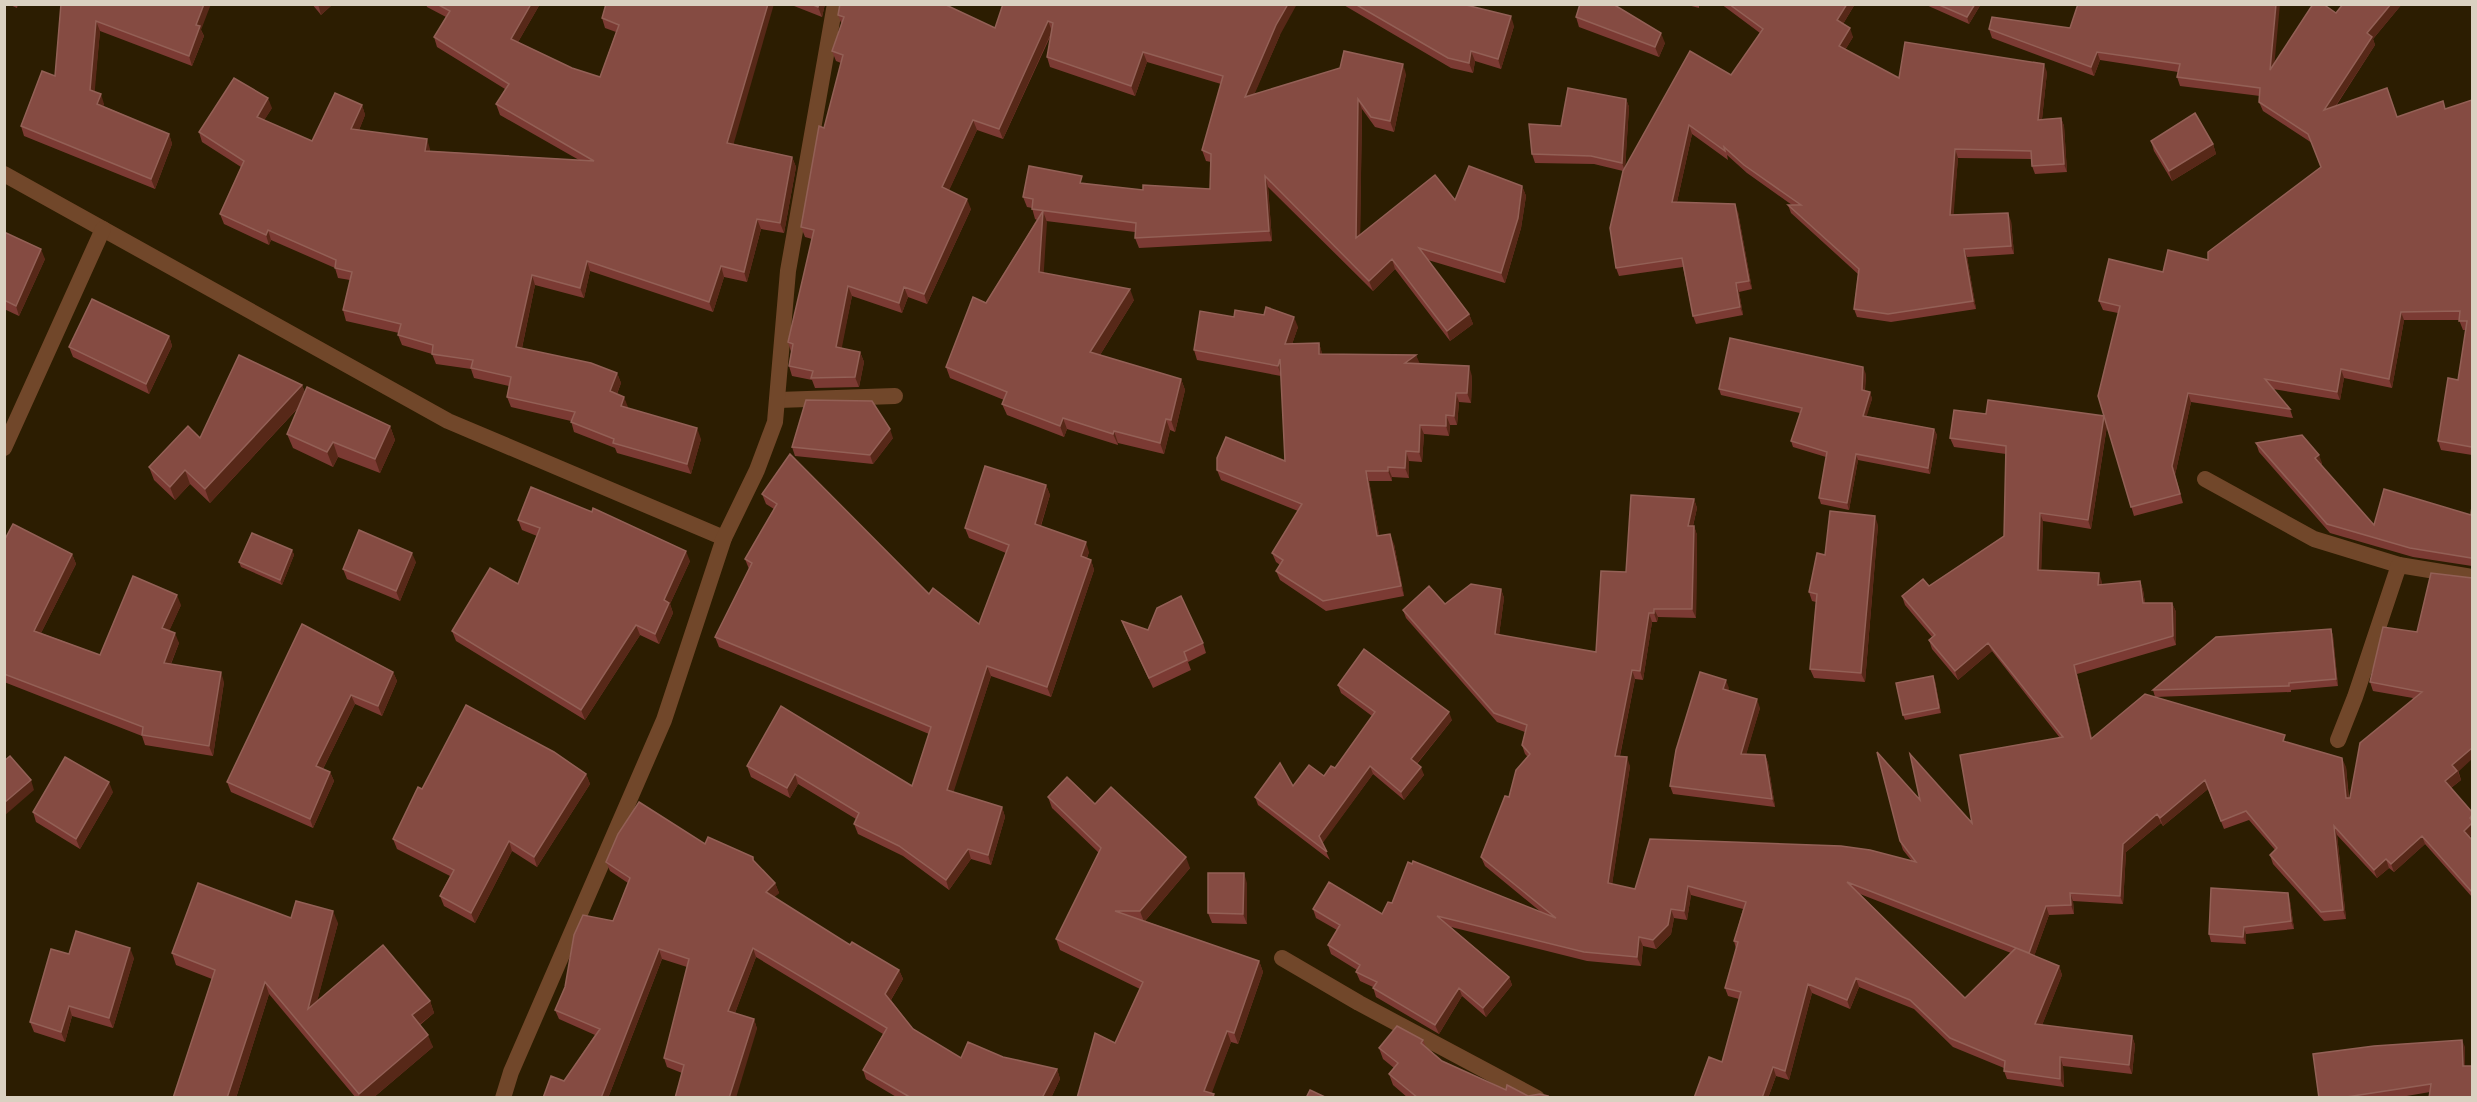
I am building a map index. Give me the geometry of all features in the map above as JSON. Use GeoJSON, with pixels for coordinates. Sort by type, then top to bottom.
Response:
{"type":"FeatureCollection","features":[{"type":"Feature","properties":{"kind":"street"},"geometry":{"type":"LineString","coordinates":[[503,1098],[511,1072],[664,720],[724,538],[766,448],[775,422],[788,271],[834,4]]}},
{"type":"Feature","properties":{"kind":"street"},"geometry":{"type":"LineString","coordinates":[[4,174],[448,421],[724,538]]}},
{"type":"Feature","properties":{"kind":"street"},"geometry":{"type":"LineString","coordinates":[[4,448],[103,229]]}},
{"type":"Feature","properties":{"kind":"street"},"geometry":{"type":"LineString","coordinates":[[778,400],[895,396]]}},
{"type":"Feature","properties":{"kind":"street"},"geometry":{"type":"LineString","coordinates":[[2205,479],[2314,539],[2399,565],[2472,577]]}},
{"type":"Feature","properties":{"kind":"street"},"geometry":{"type":"LineString","coordinates":[[2338,740],[2355,697],[2399,565]]}},
{"type":"Feature","properties":{"kind":"street"},"geometry":{"type":"LineString","coordinates":[[1282,958],[1359,1003],[1537,1098]]}},
{"type":"Feature","properties":{"kind":"building"},"geometry":{"type":"Polygon","coordinates":[[[61,4],[204,4],[196,25],[200,26],[189,56],[96,21],[90,90],[101,94],[97,104],[169,134],[151,179],[21,126],[42,71],[55,76],[61,4]]]}},
{"type":"Feature","properties":{"kind":"building"},"geometry":{"type":"Polygon","coordinates":[[[437,4],[531,4],[511,39],[572,68],[600,77],[619,25],[602,18],[606,4],[768,4],[727,143],[792,157],[780,223],[757,219],[744,272],[721,266],[709,302],[587,261],[580,288],[532,275],[516,347],[591,363],[617,373],[610,391],[624,397],[621,406],[697,428],[687,464],[613,443],[614,439],[571,422],[575,412],[507,397],[511,377],[471,368],[473,360],[432,354],[433,345],[398,335],[401,324],[343,310],[352,272],[335,268],[336,260],[268,230],[266,235],[220,214],[244,161],[199,132],[234,78],[268,98],[257,117],[312,141],[335,93],[362,105],[351,129],[427,139],[425,151],[594,161],[496,104],[509,84],[434,37],[450,11],[437,4]]]}},
{"type":"Feature","properties":{"kind":"building"},"geometry":{"type":"Polygon","coordinates":[[[840,4],[944,4],[995,28],[1003,4],[1288,4],[1276,25],[1245,97],[1340,68],[1344,51],[1403,64],[1390,121],[1371,117],[1358,99],[1356,238],[1435,175],[1455,200],[1469,166],[1522,186],[1518,218],[1501,273],[1419,248],[1469,314],[1447,331],[1392,259],[1369,281],[1265,176],[1269,231],[1135,238],[1136,223],[1032,209],[1033,199],[1023,197],[1029,166],[1082,176],[1080,183],[1143,190],[1143,185],[1210,189],[1211,154],[1202,150],[1223,76],[1143,52],[1131,86],[1047,57],[1053,23],[1048,21],[999,129],[973,120],[942,187],[967,199],[924,294],[904,287],[899,303],[848,286],[836,347],[860,352],[855,377],[811,378],[813,371],[789,366],[793,344],[788,342],[814,230],[801,227],[819,126],[824,128],[843,55],[832,51],[844,17],[838,15],[840,4]]]}},
{"type":"Feature","properties":{"kind":"building"},"geometry":{"type":"Polygon","coordinates":[[[1355,4],[1462,4],[1511,16],[1498,59],[1471,51],[1469,63],[1448,58],[1355,4]]]}},
{"type":"Feature","properties":{"kind":"building"},"geometry":{"type":"Polygon","coordinates":[[[1580,4],[1613,4],[1661,33],[1655,47],[1576,17],[1580,4]]]}},
{"type":"Feature","properties":{"kind":"building"},"geometry":{"type":"Polygon","coordinates":[[[1729,4],[1847,4],[1837,20],[1850,28],[1839,46],[1899,78],[1905,42],[2044,64],[2038,120],[2061,118],[2064,164],[2032,166],[2031,151],[1955,149],[1950,215],[2008,213],[2011,246],[1964,249],[1973,301],[1888,314],[1854,309],[1859,269],[1788,205],[1801,205],[1744,165],[1724,147],[1725,151],[1689,125],[1672,202],[1735,204],[1749,281],[1736,283],[1740,307],[1693,316],[1682,258],[1616,268],[1610,228],[1623,171],[1690,51],[1731,75],[1763,29],[1729,4]]]}},
{"type":"Feature","properties":{"kind":"building"},"geometry":{"type":"Polygon","coordinates":[[[1937,4],[1975,4],[1967,17],[1937,4]]]}},
{"type":"Feature","properties":{"kind":"building"},"geometry":{"type":"Polygon","coordinates":[[[2078,4],[2276,4],[2270,70],[2313,4],[2323,4],[2336,13],[2343,4],[2391,4],[2367,33],[2372,37],[2324,110],[2387,88],[2397,117],[2443,101],[2445,109],[2472,100],[2472,447],[2438,441],[2448,378],[2458,380],[2467,321],[2459,321],[2460,311],[2401,312],[2389,379],[2341,369],[2337,392],[2265,379],[2290,409],[2188,393],[2172,466],[2180,494],[2131,507],[2098,396],[2120,306],[2099,301],[2109,259],[2163,272],[2168,250],[2208,260],[2208,252],[2321,167],[2308,134],[2259,102],[2260,88],[2177,77],[2180,64],[2097,52],[2091,67],[1989,29],[1992,17],[2070,28],[2078,4]]]}},
{"type":"Feature","properties":{"kind":"building"},"geometry":{"type":"Polygon","coordinates":[[[1568,88],[1626,99],[1622,163],[1591,156],[1532,154],[1529,124],[1561,126],[1568,88]]]}},
{"type":"Feature","properties":{"kind":"building"},"geometry":{"type":"Polygon","coordinates":[[[2195,113],[2213,144],[2169,171],[2151,141],[2195,113]]]}},
{"type":"Feature","properties":{"kind":"building"},"geometry":{"type":"Polygon","coordinates":[[[1043,211],[1039,272],[1130,289],[1090,352],[1181,379],[1171,420],[1166,419],[1160,443],[1114,431],[1113,434],[1063,418],[1060,426],[1002,404],[1007,392],[946,367],[973,297],[986,303],[1043,211]]]}},
{"type":"Feature","properties":{"kind":"building"},"geometry":{"type":"Polygon","coordinates":[[[4,232],[41,249],[16,306],[4,300],[4,232]]]}},
{"type":"Feature","properties":{"kind":"building"},"geometry":{"type":"Polygon","coordinates":[[[92,299],[169,336],[146,384],[69,347],[92,299]]]}},
{"type":"Feature","properties":{"kind":"building"},"geometry":{"type":"Polygon","coordinates":[[[1266,307],[1294,317],[1285,344],[1319,343],[1319,354],[1416,355],[1405,363],[1469,366],[1467,393],[1456,393],[1454,416],[1446,415],[1446,426],[1420,425],[1419,452],[1406,451],[1405,468],[1388,467],[1388,471],[1366,471],[1377,536],[1390,534],[1401,586],[1323,601],[1276,571],[1283,560],[1272,553],[1302,504],[1217,470],[1217,458],[1226,437],[1285,461],[1280,359],[1278,366],[1194,350],[1200,311],[1234,317],[1235,310],[1264,315],[1266,307]]]}},
{"type":"Feature","properties":{"kind":"building"},"geometry":{"type":"Polygon","coordinates":[[[1730,338],[1863,367],[1862,390],[1870,392],[1863,416],[1934,429],[1928,468],[1856,454],[1847,503],[1819,498],[1827,452],[1791,441],[1802,408],[1719,389],[1730,338]]]}},
{"type":"Feature","properties":{"kind":"building"},"geometry":{"type":"Polygon","coordinates":[[[239,355],[302,385],[205,489],[185,470],[170,487],[149,467],[188,426],[200,438],[239,355]]]}},
{"type":"Feature","properties":{"kind":"building"},"geometry":{"type":"Polygon","coordinates":[[[307,387],[390,426],[375,459],[333,442],[327,452],[287,434],[307,387]]]}},
{"type":"Feature","properties":{"kind":"building"},"geometry":{"type":"Polygon","coordinates":[[[806,400],[872,401],[890,429],[870,455],[792,447],[806,400]]]}},
{"type":"Feature","properties":{"kind":"building"},"geometry":{"type":"Polygon","coordinates":[[[1988,400],[2104,416],[2088,520],[2040,513],[2038,570],[2099,573],[2098,585],[2140,581],[2143,603],[2172,603],[2173,636],[2074,665],[2091,739],[2145,694],[2285,735],[2283,741],[2342,758],[2346,798],[2350,798],[2360,743],[2422,692],[2370,682],[2383,627],[2417,632],[2431,573],[2472,578],[2472,748],[2452,765],[2457,771],[2445,781],[2472,812],[2470,818],[2472,823],[2464,831],[2472,840],[2472,892],[2422,836],[2391,864],[2386,859],[2374,870],[2334,826],[2343,910],[2321,912],[2270,855],[2277,848],[2246,811],[2221,821],[2205,780],[2160,818],[2157,814],[2123,844],[2120,896],[2070,893],[2071,905],[2046,906],[2029,953],[1847,882],[1965,998],[2016,948],[2059,966],[2035,1024],[2132,1036],[2129,1065],[2060,1057],[2060,1079],[2004,1071],[2005,1061],[1950,1038],[1910,1000],[1856,978],[1847,1000],[1808,984],[1785,1071],[1773,1067],[1762,1098],[1694,1098],[1709,1057],[1722,1062],[1741,992],[1725,988],[1738,942],[1734,941],[1746,902],[1688,886],[1684,911],[1671,909],[1668,925],[1653,940],[1639,937],[1637,957],[1584,952],[1437,916],[1509,977],[1483,1008],[1459,988],[1435,1025],[1373,988],[1377,982],[1356,972],[1360,965],[1328,945],[1340,925],[1313,909],[1329,882],[1382,914],[1388,902],[1392,903],[1408,862],[1412,864],[1413,861],[1556,918],[1481,857],[1505,796],[1509,797],[1516,770],[1530,754],[1522,745],[1527,725],[1494,713],[1403,610],[1429,586],[1445,604],[1471,584],[1501,589],[1495,634],[1596,652],[1601,571],[1626,572],[1631,495],[1694,499],[1688,526],[1694,526],[1692,609],[1654,609],[1654,613],[1649,613],[1640,671],[1632,670],[1615,756],[1627,757],[1608,883],[1635,889],[1650,839],[1841,846],[1870,850],[1916,862],[1900,841],[1877,752],[1920,800],[1910,754],[1972,823],[1960,755],[2063,737],[1988,643],[1955,671],[1929,640],[1935,635],[1902,596],[1923,579],[1929,586],[2004,536],[2006,446],[1950,438],[1954,410],[1986,414],[1988,400]]]}},
{"type":"Feature","properties":{"kind":"building"},"geometry":{"type":"Polygon","coordinates":[[[2302,435],[2319,455],[2315,458],[2374,525],[2384,489],[2471,515],[2472,506],[2472,560],[2410,548],[2327,524],[2256,443],[2302,435]]]}},
{"type":"Feature","properties":{"kind":"building"},"geometry":{"type":"Polygon","coordinates":[[[790,454],[929,594],[933,588],[979,624],[1009,545],[965,528],[985,466],[1046,485],[1035,524],[1086,542],[1081,556],[1091,560],[1047,687],[987,666],[947,790],[1002,807],[988,855],[968,849],[946,880],[899,846],[854,824],[859,813],[795,774],[787,788],[747,766],[781,706],[912,786],[931,727],[715,637],[752,563],[745,559],[777,504],[762,494],[790,454]]]}},
{"type":"Feature","properties":{"kind":"building"},"geometry":{"type":"Polygon","coordinates":[[[531,487],[592,512],[593,508],[686,551],[664,600],[669,603],[655,634],[636,625],[581,710],[452,631],[490,568],[518,584],[540,528],[518,520],[531,487]]]}},
{"type":"Feature","properties":{"kind":"building"},"geometry":{"type":"Polygon","coordinates":[[[1830,511],[1875,516],[1861,673],[1810,669],[1817,594],[1809,592],[1817,553],[1825,555],[1830,511]]]}},
{"type":"Feature","properties":{"kind":"building"},"geometry":{"type":"Polygon","coordinates":[[[13,524],[72,554],[34,631],[100,655],[133,576],[177,595],[162,628],[175,633],[164,663],[221,672],[209,746],[142,735],[143,727],[4,674],[4,541],[13,524]]]}},
{"type":"Feature","properties":{"kind":"building"},"geometry":{"type":"Polygon","coordinates":[[[359,530],[412,553],[396,591],[343,569],[359,530]]]}},
{"type":"Feature","properties":{"kind":"building"},"geometry":{"type":"Polygon","coordinates":[[[252,533],[292,550],[280,580],[239,562],[252,533]]]}},
{"type":"Feature","properties":{"kind":"building"},"geometry":{"type":"Polygon","coordinates":[[[1181,596],[1203,643],[1184,652],[1187,660],[1149,678],[1122,621],[1148,630],[1157,608],[1181,596]]]}},
{"type":"Feature","properties":{"kind":"building"},"geometry":{"type":"Polygon","coordinates":[[[302,624],[393,672],[378,706],[351,695],[316,766],[330,772],[310,819],[227,782],[302,624]]]}},
{"type":"Feature","properties":{"kind":"building"},"geometry":{"type":"Polygon","coordinates":[[[2331,629],[2336,679],[2289,683],[2289,686],[2153,690],[2216,637],[2331,629]]]}},
{"type":"Feature","properties":{"kind":"building"},"geometry":{"type":"Polygon","coordinates":[[[1364,649],[1449,712],[1411,759],[1421,767],[1401,792],[1370,766],[1319,836],[1327,852],[1255,797],[1280,763],[1293,786],[1309,765],[1324,776],[1331,766],[1335,768],[1375,712],[1338,685],[1364,649]]]}},
{"type":"Feature","properties":{"kind":"building"},"geometry":{"type":"Polygon","coordinates":[[[1700,672],[1726,680],[1723,689],[1757,699],[1741,754],[1765,755],[1772,799],[1670,786],[1676,750],[1700,672]]]}},
{"type":"Feature","properties":{"kind":"building"},"geometry":{"type":"Polygon","coordinates":[[[1933,676],[1939,708],[1903,715],[1896,683],[1933,676]]]}},
{"type":"Feature","properties":{"kind":"building"},"geometry":{"type":"Polygon","coordinates":[[[466,705],[554,752],[586,774],[534,857],[509,841],[471,913],[440,896],[454,870],[393,839],[418,787],[422,789],[466,705]]]}},
{"type":"Feature","properties":{"kind":"building"},"geometry":{"type":"Polygon","coordinates":[[[10,756],[31,780],[4,803],[4,761],[10,756]]]}},
{"type":"Feature","properties":{"kind":"building"},"geometry":{"type":"Polygon","coordinates":[[[65,757],[109,782],[76,839],[33,812],[65,757]]]}},
{"type":"Feature","properties":{"kind":"building"},"geometry":{"type":"Polygon","coordinates":[[[1067,777],[1095,804],[1111,787],[1186,857],[1140,911],[1115,911],[1259,961],[1234,1033],[1227,1031],[1204,1091],[1214,1094],[1212,1098],[1077,1098],[1095,1033],[1115,1043],[1143,982],[1056,939],[1101,848],[1048,797],[1067,777]]]}},
{"type":"Feature","properties":{"kind":"building"},"geometry":{"type":"Polygon","coordinates":[[[639,802],[705,844],[708,837],[753,857],[753,860],[775,883],[766,892],[850,945],[852,942],[899,970],[885,994],[913,1029],[961,1058],[968,1042],[1003,1057],[1057,1069],[1042,1098],[912,1098],[908,1096],[863,1070],[887,1028],[753,948],[728,1011],[754,1019],[729,1098],[675,1098],[684,1065],[664,1058],[689,959],[659,949],[601,1098],[543,1098],[551,1076],[564,1081],[600,1029],[555,1010],[565,987],[574,935],[583,915],[613,921],[630,878],[606,862],[618,834],[639,802]]]}},
{"type":"Feature","properties":{"kind":"building"},"geometry":{"type":"Polygon","coordinates":[[[1208,873],[1244,873],[1243,914],[1208,913],[1208,873]]]}},
{"type":"Feature","properties":{"kind":"building"},"geometry":{"type":"Polygon","coordinates":[[[198,883],[291,918],[296,901],[333,911],[308,1009],[383,945],[430,1001],[412,1015],[428,1035],[359,1094],[265,982],[227,1098],[173,1098],[215,970],[172,953],[198,883]]]}},
{"type":"Feature","properties":{"kind":"building"},"geometry":{"type":"Polygon","coordinates":[[[2211,888],[2288,893],[2291,921],[2244,927],[2243,937],[2209,934],[2211,888]]]}},
{"type":"Feature","properties":{"kind":"building"},"geometry":{"type":"Polygon","coordinates":[[[76,931],[130,948],[109,1018],[69,1006],[61,1032],[30,1022],[51,949],[69,954],[76,931]]]}},
{"type":"Feature","properties":{"kind":"building"},"geometry":{"type":"Polygon","coordinates":[[[1397,1026],[1423,1040],[1421,1043],[1442,1061],[1506,1090],[1507,1085],[1528,1096],[1540,1094],[1548,1096],[1547,1098],[1418,1098],[1389,1074],[1398,1063],[1379,1048],[1397,1026]]]}},
{"type":"Feature","properties":{"kind":"building"},"geometry":{"type":"Polygon","coordinates":[[[2462,1040],[2463,1066],[2472,1066],[2472,1098],[2429,1098],[2431,1084],[2340,1098],[2319,1098],[2313,1054],[2374,1046],[2462,1040]]]}},
{"type":"Feature","properties":{"kind":"building"},"geometry":{"type":"Polygon","coordinates":[[[1310,1090],[1327,1098],[1306,1098],[1310,1090]]]}}]}
